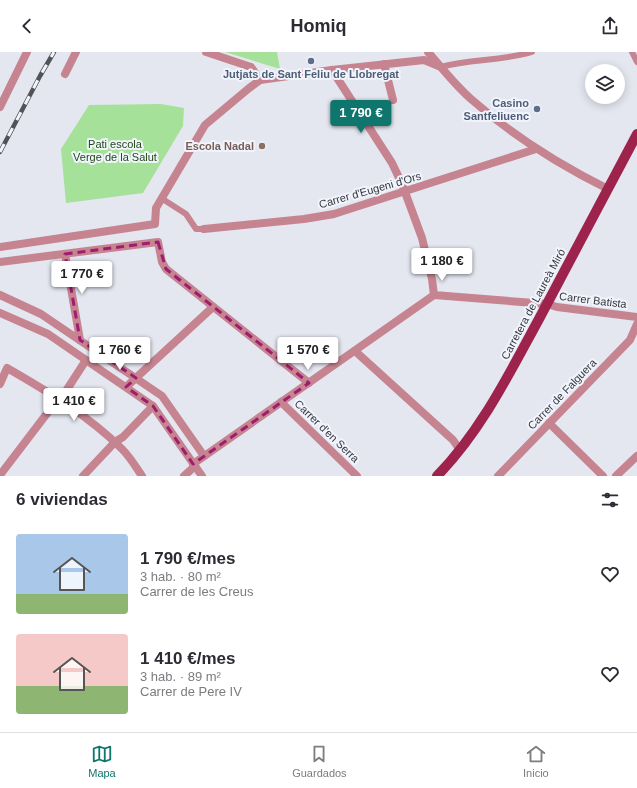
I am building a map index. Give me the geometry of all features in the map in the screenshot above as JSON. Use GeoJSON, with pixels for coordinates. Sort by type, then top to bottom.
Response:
{"type":"FeatureCollection","features":[{"type":"Feature","properties":{"kind":"main road","name":"Carretera de Laureà Miró"},"geometry":{"type":"LineString","coordinates":[[437,476],[460,450],[509,376],[637,134]]}},
{"type":"Feature","properties":{"kind":"street"},"geometry":{"type":"LineString","coordinates":[[0,107],[3,95],[27,52]]}},
{"type":"Feature","properties":{"kind":"street"},"geometry":{"type":"LineString","coordinates":[[64,74],[76,52]]}},
{"type":"Feature","properties":{"kind":"street"},"geometry":{"type":"LineString","coordinates":[[206,52],[252,67],[260,80]]}},
{"type":"Feature","properties":{"kind":"street"},"geometry":{"type":"LineString","coordinates":[[428,52],[471,99],[526,143],[553,160],[608,189]]}},
{"type":"Feature","properties":{"kind":"street"},"geometry":{"type":"LineString","coordinates":[[0,247],[155,224],[156,208],[161,198],[205,125],[260,80],[332,70],[424,60],[441,67],[452,64],[515,57],[532,52]]}},
{"type":"Feature","properties":{"kind":"street"},"geometry":{"type":"LineString","coordinates":[[632,52],[637,62]]}},
{"type":"Feature","properties":{"kind":"street"},"geometry":{"type":"LineString","coordinates":[[384,64],[393,100]]}},
{"type":"Feature","properties":{"kind":"street"},"geometry":{"type":"LineString","coordinates":[[184,476],[204,456],[434,295],[432,279],[422,238],[405,191],[392,163],[332,70]]}},
{"type":"Feature","properties":{"kind":"street","name":"Carrer d'Eugeni d'Ors"},"geometry":{"type":"LineString","coordinates":[[204,229],[304,219],[334,214],[536,149]]}},
{"type":"Feature","properties":{"kind":"street"},"geometry":{"type":"LineString","coordinates":[[161,198],[186,214],[196,229],[204,229]]}},
{"type":"Feature","properties":{"kind":"street"},"geometry":{"type":"LineString","coordinates":[[0,262],[158,242],[162,262],[166,270],[309,382]]}},
{"type":"Feature","properties":{"kind":"street"},"geometry":{"type":"LineString","coordinates":[[65,254],[80,340]]}},
{"type":"Feature","properties":{"kind":"street"},"geometry":{"type":"LineString","coordinates":[[0,295],[41,314],[162,396],[204,456]]}},
{"type":"Feature","properties":{"kind":"street","name":"Carrer Batista"},"geometry":{"type":"LineString","coordinates":[[434,295],[547,304],[557,307],[637,317]]}},
{"type":"Feature","properties":{"kind":"street"},"geometry":{"type":"LineString","coordinates":[[126,387],[213,307]]}},
{"type":"Feature","properties":{"kind":"street"},"geometry":{"type":"LineString","coordinates":[[0,313],[48,334],[153,406],[202,476]]}},
{"type":"Feature","properties":{"kind":"street","name":"Carrer de Falguera"},"geometry":{"type":"LineString","coordinates":[[498,476],[630,340],[637,324]]}},
{"type":"Feature","properties":{"kind":"street"},"geometry":{"type":"LineString","coordinates":[[355,351],[453,440],[460,450]]}},
{"type":"Feature","properties":{"kind":"street"},"geometry":{"type":"LineString","coordinates":[[0,475],[58,399],[66,391],[86,360]]}},
{"type":"Feature","properties":{"kind":"street"},"geometry":{"type":"LineString","coordinates":[[0,384],[7,368],[58,399],[99,428],[124,450],[142,476]]}},
{"type":"Feature","properties":{"kind":"street","name":"Carrer d'en Serra"},"geometry":{"type":"LineString","coordinates":[[281,402],[357,476]]}},
{"type":"Feature","properties":{"kind":"street"},"geometry":{"type":"LineString","coordinates":[[83,476],[115,442],[123,437],[153,406]]}},
{"type":"Feature","properties":{"kind":"street"},"geometry":{"type":"LineString","coordinates":[[549,424],[603,476]]}},
{"type":"Feature","properties":{"kind":"street"},"geometry":{"type":"LineString","coordinates":[[616,476],[637,456]]}},
{"type":"Feature","properties":{"kind":"highlighted area"},"geometry":{"type":"Polygon","coordinates":[[[158,242],[166,269],[309,383],[193,464],[153,406],[126,387],[136,378],[80,340],[65,254],[158,242]]]}},
{"type":"Feature","properties":{"kind":"green space"},"geometry":{"type":"Polygon","coordinates":[[[225,52],[277,52],[280,69],[225,52]]]}},
{"type":"Feature","properties":{"kind":"green space","name":"Pati escola Verge de la Salut"},"geometry":{"type":"Polygon","coordinates":[[[161,104],[184,108],[183,126],[143,193],[66,203],[61,149],[89,105],[161,104]]]}},
{"type":"Feature","properties":{"kind":"railway"},"geometry":{"type":"LineString","coordinates":[[0,152],[54,52]]}},
{"type":"Feature","properties":{"kind":"place","name":"Jutjats de Sant Feliu de Llobregat"},"geometry":{"type":"Point","coordinates":[311,61]}},
{"type":"Feature","properties":{"kind":"place","name":"Casino Santfeliuenc"},"geometry":{"type":"Point","coordinates":[537,109]}},
{"type":"Feature","properties":{"kind":"place","name":"Escola Nadal"},"geometry":{"type":"Point","coordinates":[262,146]}}]}
